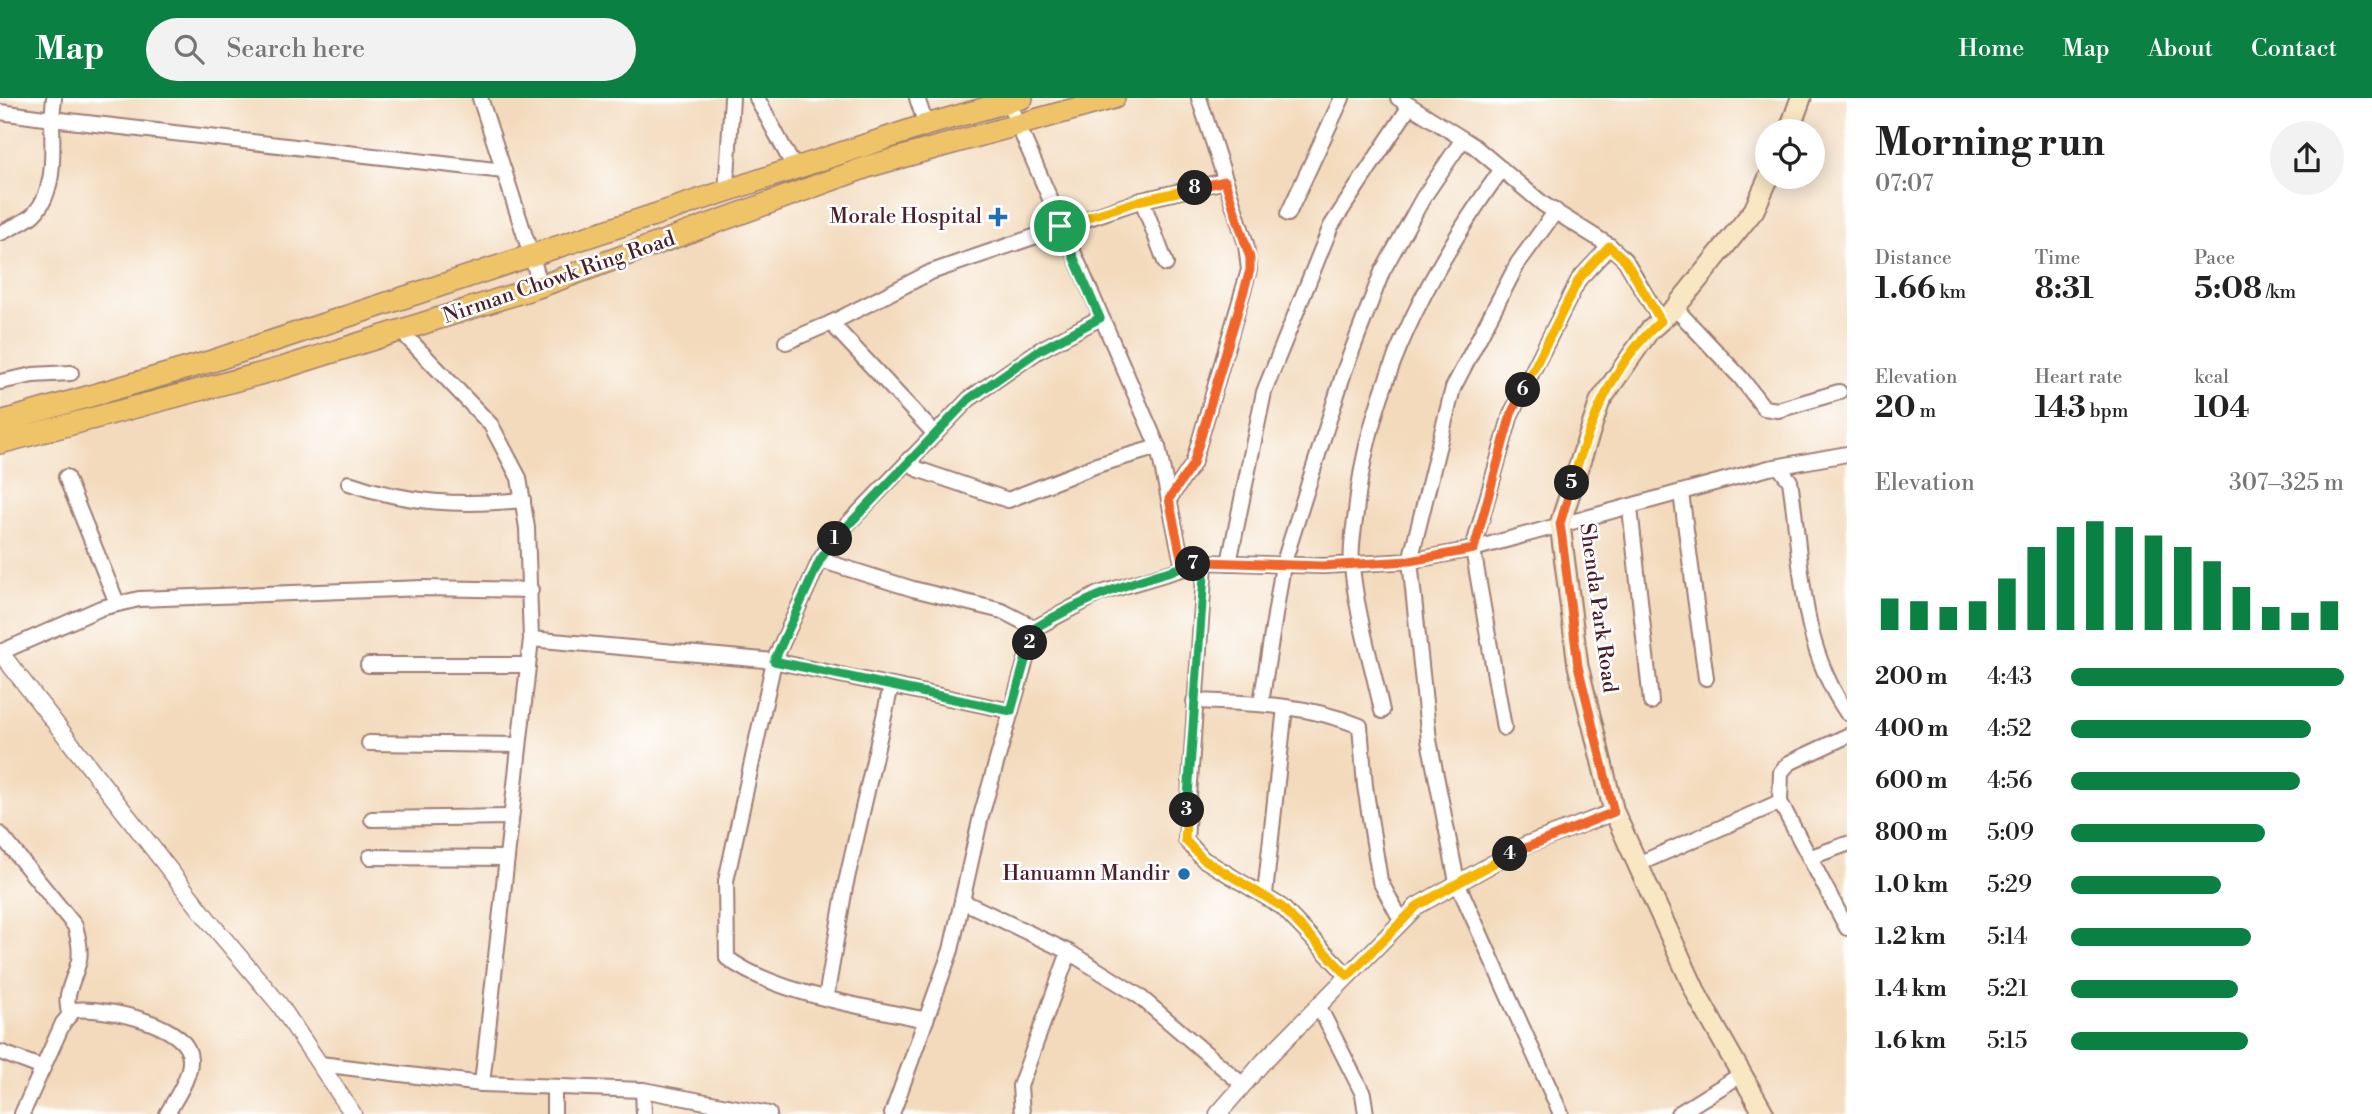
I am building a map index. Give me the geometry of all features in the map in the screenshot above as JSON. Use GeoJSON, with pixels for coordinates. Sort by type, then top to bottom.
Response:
{"type":"FeatureCollection","features":[{"type":"Feature","properties":{"kind":"main road","name":"Nirman Chowk Ring Road"},"geometry":{"type":"LineString","coordinates":[[0,443],[282,368],[541,286],[870,166],[1114,98]]}},
{"type":"Feature","properties":{"kind":"main road"},"geometry":{"type":"LineString","coordinates":[[1793,119],[1801,98]]}},
{"type":"Feature","properties":{"kind":"main road"},"geometry":{"type":"LineString","coordinates":[[0,422],[212,361],[700,202],[926,125],[1015,100]]}},
{"type":"Feature","properties":{"kind":"main road","name":"Shenda Park Road"},"geometry":{"type":"LineString","coordinates":[[1763,189],[1754,209],[1668,314],[1649,331],[1600,401],[1580,454],[1560,524],[1578,666],[1614,812],[1698,997],[1764,1114]]}},
{"type":"Feature","properties":{"kind":"street"},"geometry":{"type":"LineString","coordinates":[[0,233],[33,216],[45,199],[52,166],[54,98]]}},
{"type":"Feature","properties":{"kind":"street"},"geometry":{"type":"LineString","coordinates":[[480,98],[541,286]]}},
{"type":"Feature","properties":{"kind":"street"},"geometry":{"type":"LineString","coordinates":[[726,193],[732,98]]}},
{"type":"Feature","properties":{"kind":"street"},"geometry":{"type":"LineString","coordinates":[[757,98],[795,169]]}},
{"type":"Feature","properties":{"kind":"street"},"geometry":{"type":"LineString","coordinates":[[916,98],[926,125]]}},
{"type":"Feature","properties":{"kind":"street"},"geometry":{"type":"LineString","coordinates":[[1169,499],[1193,464],[1250,270],[1246,244],[1199,98]]}},
{"type":"Feature","properties":{"kind":"street"},"geometry":{"type":"LineString","coordinates":[[1288,214],[1342,98]]}},
{"type":"Feature","properties":{"kind":"street"},"geometry":{"type":"LineString","coordinates":[[1015,100],[1017,125],[1158,447],[1183,567]]}},
{"type":"Feature","properties":{"kind":"street"},"geometry":{"type":"LineString","coordinates":[[1229,563],[1264,392],[1331,226],[1404,102],[1463,139],[1556,211],[1609,246],[1625,260],[1668,314],[1741,377],[1764,408],[1778,410],[1839,392]]}},
{"type":"Feature","properties":{"kind":"street"},"geometry":{"type":"LineString","coordinates":[[0,112],[504,171]]}},
{"type":"Feature","properties":{"kind":"street"},"geometry":{"type":"LineString","coordinates":[[1261,703],[1283,565],[1345,369],[1382,272],[1423,198],[1463,139]]}},
{"type":"Feature","properties":{"kind":"street"},"geometry":{"type":"LineString","coordinates":[[1382,711],[1352,564],[1359,481],[1374,418],[1395,359],[1427,287],[1465,220],[1502,169]]}},
{"type":"Feature","properties":{"kind":"street"},"geometry":{"type":"LineString","coordinates":[[786,342],[831,323],[931,271],[1142,200],[1225,181]]}},
{"type":"Feature","properties":{"kind":"street"},"geometry":{"type":"LineString","coordinates":[[1142,200],[1166,264]]}},
{"type":"Feature","properties":{"kind":"street"},"geometry":{"type":"LineString","coordinates":[[1556,211],[1518,263],[1453,388],[1410,561],[1429,740],[1457,883],[1561,1114]]}},
{"type":"Feature","properties":{"kind":"street"},"geometry":{"type":"LineString","coordinates":[[1504,728],[1474,549],[1511,414],[1579,279],[1609,246]]}},
{"type":"Feature","properties":{"kind":"street"},"geometry":{"type":"LineString","coordinates":[[926,1020],[825,998],[742,969],[727,958],[726,881],[774,661],[820,560],[836,536],[909,459],[969,399],[1038,351],[1100,318]]}},
{"type":"Feature","properties":{"kind":"street"},"geometry":{"type":"LineString","coordinates":[[831,323],[934,434]]}},
{"type":"Feature","properties":{"kind":"street"},"geometry":{"type":"LineString","coordinates":[[401,331],[491,425],[519,478],[523,500],[531,590],[531,639],[482,1084]]}},
{"type":"Feature","properties":{"kind":"street"},"geometry":{"type":"LineString","coordinates":[[0,382],[33,375],[71,373]]}},
{"type":"Feature","properties":{"kind":"street"},"geometry":{"type":"LineString","coordinates":[[909,459],[917,469],[1008,500],[1097,465],[1158,447]]}},
{"type":"Feature","properties":{"kind":"street"},"geometry":{"type":"LineString","coordinates":[[892,1114],[951,950],[981,816],[1035,628],[1098,594],[1205,562],[1283,565],[1410,561],[1474,549],[1769,468],[1847,454]]}},
{"type":"Feature","properties":{"kind":"street"},"geometry":{"type":"LineString","coordinates":[[1780,468],[1790,481],[1808,624],[1828,685],[1847,713]]}},
{"type":"Feature","properties":{"kind":"street"},"geometry":{"type":"LineString","coordinates":[[66,477],[117,603]]}},
{"type":"Feature","properties":{"kind":"street"},"geometry":{"type":"LineString","coordinates":[[349,484],[378,494],[425,503],[469,505],[523,500]]}},
{"type":"Feature","properties":{"kind":"street"},"geometry":{"type":"LineString","coordinates":[[1681,494],[1706,678]]}},
{"type":"Feature","properties":{"kind":"street"},"geometry":{"type":"LineString","coordinates":[[1630,508],[1651,702]]}},
{"type":"Feature","properties":{"kind":"street"},"geometry":{"type":"LineString","coordinates":[[820,560],[913,589],[1002,611],[1035,628]]}},
{"type":"Feature","properties":{"kind":"street"},"geometry":{"type":"LineString","coordinates":[[1205,562],[1185,840],[1203,859],[1265,894],[1282,907],[1348,976]]}},
{"type":"Feature","properties":{"kind":"street"},"geometry":{"type":"LineString","coordinates":[[353,1114],[279,1004],[210,922],[0,652],[117,603],[238,593],[423,588],[531,590]]}},
{"type":"Feature","properties":{"kind":"street"},"geometry":{"type":"LineString","coordinates":[[531,639],[774,661],[1011,711]]}},
{"type":"Feature","properties":{"kind":"street"},"geometry":{"type":"LineString","coordinates":[[368,665],[528,665]]}},
{"type":"Feature","properties":{"kind":"street"},"geometry":{"type":"LineString","coordinates":[[825,998],[845,887],[891,685]]}},
{"type":"Feature","properties":{"kind":"street"},"geometry":{"type":"LineString","coordinates":[[1194,701],[1285,706],[1340,717],[1360,726],[1365,786],[1380,881],[1401,920]]}},
{"type":"Feature","properties":{"kind":"street"},"geometry":{"type":"LineString","coordinates":[[1265,894],[1285,706]]}},
{"type":"Feature","properties":{"kind":"street"},"geometry":{"type":"LineString","coordinates":[[1847,736],[1789,763],[1781,772],[1780,802],[1785,816],[1811,857],[1847,928]]}},
{"type":"Feature","properties":{"kind":"street"},"geometry":{"type":"LineString","coordinates":[[369,743],[519,745]]}},
{"type":"Feature","properties":{"kind":"street"},"geometry":{"type":"LineString","coordinates":[[1637,864],[1780,802]]}},
{"type":"Feature","properties":{"kind":"street"},"geometry":{"type":"LineString","coordinates":[[1217,1114],[1401,920],[1432,895],[1526,845],[1614,812]]}},
{"type":"Feature","properties":{"kind":"street"},"geometry":{"type":"LineString","coordinates":[[372,820],[511,817]]}},
{"type":"Feature","properties":{"kind":"street"},"geometry":{"type":"LineString","coordinates":[[0,834],[75,926],[80,943],[79,961],[68,989],[66,1006],[70,1015]]}},
{"type":"Feature","properties":{"kind":"street"},"geometry":{"type":"LineString","coordinates":[[1811,857],[1847,844]]}},
{"type":"Feature","properties":{"kind":"street"},"geometry":{"type":"LineString","coordinates":[[370,857],[507,859]]}},
{"type":"Feature","properties":{"kind":"street"},"geometry":{"type":"LineString","coordinates":[[962,901],[1069,952],[1139,996],[1243,1085]]}},
{"type":"Feature","properties":{"kind":"street"},"geometry":{"type":"LineString","coordinates":[[1021,1114],[1020,1086],[1069,952]]}},
{"type":"Feature","properties":{"kind":"street"},"geometry":{"type":"LineString","coordinates":[[1318,1005],[1363,1094],[1366,1114]]}},
{"type":"Feature","properties":{"kind":"street"},"geometry":{"type":"LineString","coordinates":[[22,1114],[63,1023],[74,1010],[92,1008],[141,1019],[176,1035],[188,1047],[191,1061],[167,1114]]}},
{"type":"Feature","properties":{"kind":"street"},"geometry":{"type":"LineString","coordinates":[[0,1052],[43,1068]]}},
{"type":"Feature","properties":{"kind":"street"},"geometry":{"type":"LineString","coordinates":[[320,1064],[482,1084],[643,1090],[769,1114]]}},
{"type":"Feature","properties":{"kind":"street"},"geometry":{"type":"LineString","coordinates":[[1678,1114],[1742,1074]]}},
{"type":"Feature","properties":{"kind":"street"},"geometry":{"type":"LineString","coordinates":[[554,1087],[554,1114]]}},
{"type":"Feature","properties":{"kind":"street"},"geometry":{"type":"LineString","coordinates":[[643,1090],[643,1114]]}},
{"type":"Feature","properties":{"kind":"place","name":"Morale Hospital"},"geometry":{"type":"Point","coordinates":[998,217]}},
{"type":"Feature","properties":{"kind":"place","name":"Hanuamn Mandir"},"geometry":{"type":"Point","coordinates":[1184,874]}},
{"type":"Feature","properties":{"kind":"route"},"geometry":{"type":"LineString","coordinates":[[1060,226],[1100,318],[1038,351],[969,399],[909,459],[836,536],[820,560],[774,661],[1011,711],[1035,628],[1098,594],[1205,562],[1185,840],[1203,859],[1265,894],[1282,907],[1348,976],[1407,914],[1432,895],[1526,845],[1614,812],[1578,666],[1560,524],[1580,454],[1600,401],[1649,331],[1661,321],[1625,260],[1609,246],[1579,279],[1511,414],[1474,549],[1410,561],[1323,566],[1205,562],[1183,567],[1169,499],[1193,464],[1250,270],[1250,258],[1225,181],[1142,200],[1060,226]]}}]}
